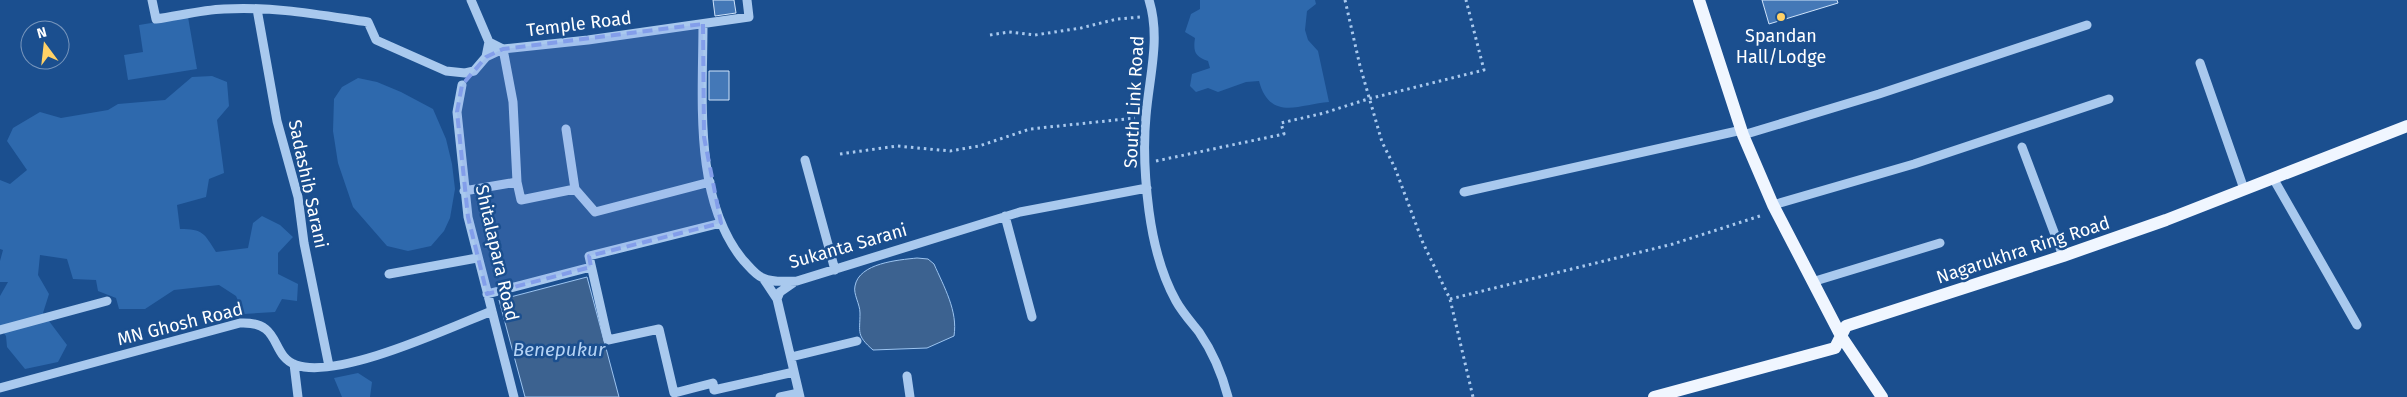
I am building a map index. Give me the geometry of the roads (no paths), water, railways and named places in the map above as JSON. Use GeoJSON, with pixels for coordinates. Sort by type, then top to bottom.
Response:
{"type":"FeatureCollection","features":[{"type":"Feature","properties":{"kind":"main road"},"geometry":{"type":"LineString","coordinates":[[1699,0],[1742,132],[1774,208],[1841,336],[1882,397]]}},
{"type":"Feature","properties":{"kind":"main road","name":"Nagarukhra Ring Road"},"geometry":{"type":"LineString","coordinates":[[1654,397],[1835,348],[1846,326],[2063,256],[2407,126]]}},
{"type":"Feature","properties":{"kind":"street"},"geometry":{"type":"LineString","coordinates":[[152,0],[156,19],[223,9],[257,9],[284,10],[368,22],[376,40],[446,71],[457,73],[474,71]]}},
{"type":"Feature","properties":{"kind":"street"},"geometry":{"type":"LineString","coordinates":[[471,0],[489,42],[486,57]]}},
{"type":"Feature","properties":{"kind":"street","name":"Temple Road"},"geometry":{"type":"LineString","coordinates":[[502,49],[588,40],[749,17],[747,0]]}},
{"type":"Feature","properties":{"kind":"street","name":"South Link Road"},"geometry":{"type":"LineString","coordinates":[[1149,0],[1152,17],[1154,58],[1146,117],[1146,163],[1147,188],[1155,241],[1165,278],[1176,303],[1212,352],[1228,397]]}},
{"type":"Feature","properties":{"kind":"street","name":"Sadashib Sarani"},"geometry":{"type":"LineString","coordinates":[[257,9],[277,121],[298,197],[304,243],[329,366]]}},
{"type":"Feature","properties":{"kind":"street"},"geometry":{"type":"LineString","coordinates":[[703,24],[704,137],[710,182],[721,223],[736,252],[750,269],[762,278],[777,299],[800,395],[780,397]]}},
{"type":"Feature","properties":{"kind":"street"},"geometry":{"type":"LineString","coordinates":[[1464,192],[1742,132],[1879,94],[2088,25]]}},
{"type":"Feature","properties":{"kind":"street"},"geometry":{"type":"LineString","coordinates":[[489,42],[502,49],[513,102],[517,182],[520,200],[575,189]]}},
{"type":"Feature","properties":{"kind":"street"},"geometry":{"type":"LineString","coordinates":[[457,73],[462,85],[486,57],[502,49]]}},
{"type":"Feature","properties":{"kind":"street"},"geometry":{"type":"LineString","coordinates":[[2200,63],[2244,189]]}},
{"type":"Feature","properties":{"kind":"street","name":"Shitalapara Road"},"geometry":{"type":"LineString","coordinates":[[462,85],[457,112],[464,191],[477,258],[514,397]]}},
{"type":"Feature","properties":{"kind":"street"},"geometry":{"type":"LineString","coordinates":[[1774,208],[2109,99]]}},
{"type":"Feature","properties":{"kind":"street"},"geometry":{"type":"LineString","coordinates":[[566,129],[575,189],[594,212],[710,182]]}},
{"type":"Feature","properties":{"kind":"street"},"geometry":{"type":"LineString","coordinates":[[2022,148],[2063,256]]}},
{"type":"Feature","properties":{"kind":"street"},"geometry":{"type":"LineString","coordinates":[[805,160],[835,270]]}},
{"type":"Feature","properties":{"kind":"street"},"geometry":{"type":"LineString","coordinates":[[2273,178],[2357,325]]}},
{"type":"Feature","properties":{"kind":"street"},"geometry":{"type":"LineString","coordinates":[[464,191],[517,182]]}},
{"type":"Feature","properties":{"kind":"street","name":"Sukanta Sarani"},"geometry":{"type":"LineString","coordinates":[[762,278],[778,282],[797,281],[1005,216],[1147,188]]}},
{"type":"Feature","properties":{"kind":"street"},"geometry":{"type":"LineString","coordinates":[[1005,216],[1032,317]]}},
{"type":"Feature","properties":{"kind":"street"},"geometry":{"type":"LineString","coordinates":[[721,223],[589,256],[608,340],[659,329],[674,393],[713,383],[714,390],[794,372]]}},
{"type":"Feature","properties":{"kind":"street"},"geometry":{"type":"LineString","coordinates":[[1812,282],[1940,243]]}},
{"type":"Feature","properties":{"kind":"street"},"geometry":{"type":"LineString","coordinates":[[389,274],[477,258]]}},
{"type":"Feature","properties":{"kind":"street"},"geometry":{"type":"LineString","coordinates":[[487,294],[591,266]]}},
{"type":"Feature","properties":{"kind":"street"},"geometry":{"type":"LineString","coordinates":[[777,299],[786,286],[797,281]]}},
{"type":"Feature","properties":{"kind":"street"},"geometry":{"type":"LineString","coordinates":[[0,330],[107,301]]}},
{"type":"Feature","properties":{"kind":"street"},"geometry":{"type":"LineString","coordinates":[[298,397],[294,364],[304,367],[329,366],[355,361],[408,344],[492,311]]}},
{"type":"Feature","properties":{"kind":"street","name":"MN Ghosh Road"},"geometry":{"type":"LineString","coordinates":[[0,388],[240,323],[252,322],[263,326],[285,357],[294,364]]}},
{"type":"Feature","properties":{"kind":"street"},"geometry":{"type":"LineString","coordinates":[[791,357],[857,342]]}},
{"type":"Feature","properties":{"kind":"street"},"geometry":{"type":"LineString","coordinates":[[907,376],[910,397]]}},
{"type":"Feature","properties":{"kind":"water"},"geometry":{"type":"Polygon","coordinates":[[[917,258],[928,259],[934,264],[952,308],[955,327],[954,336],[927,348],[873,350],[864,341],[860,333],[860,310],[855,289],[858,278],[864,272],[880,264],[917,258]]]}},
{"type":"Feature","properties":{"kind":"water","name":"Benepukur"},"geometry":{"type":"Polygon","coordinates":[[[587,277],[619,397],[525,397],[499,300],[587,277]]]}},
{"type":"Feature","properties":{"kind":"place","name":"Spandan Hall/Lodge"},"geometry":{"type":"Point","coordinates":[1781,17]}}]}
